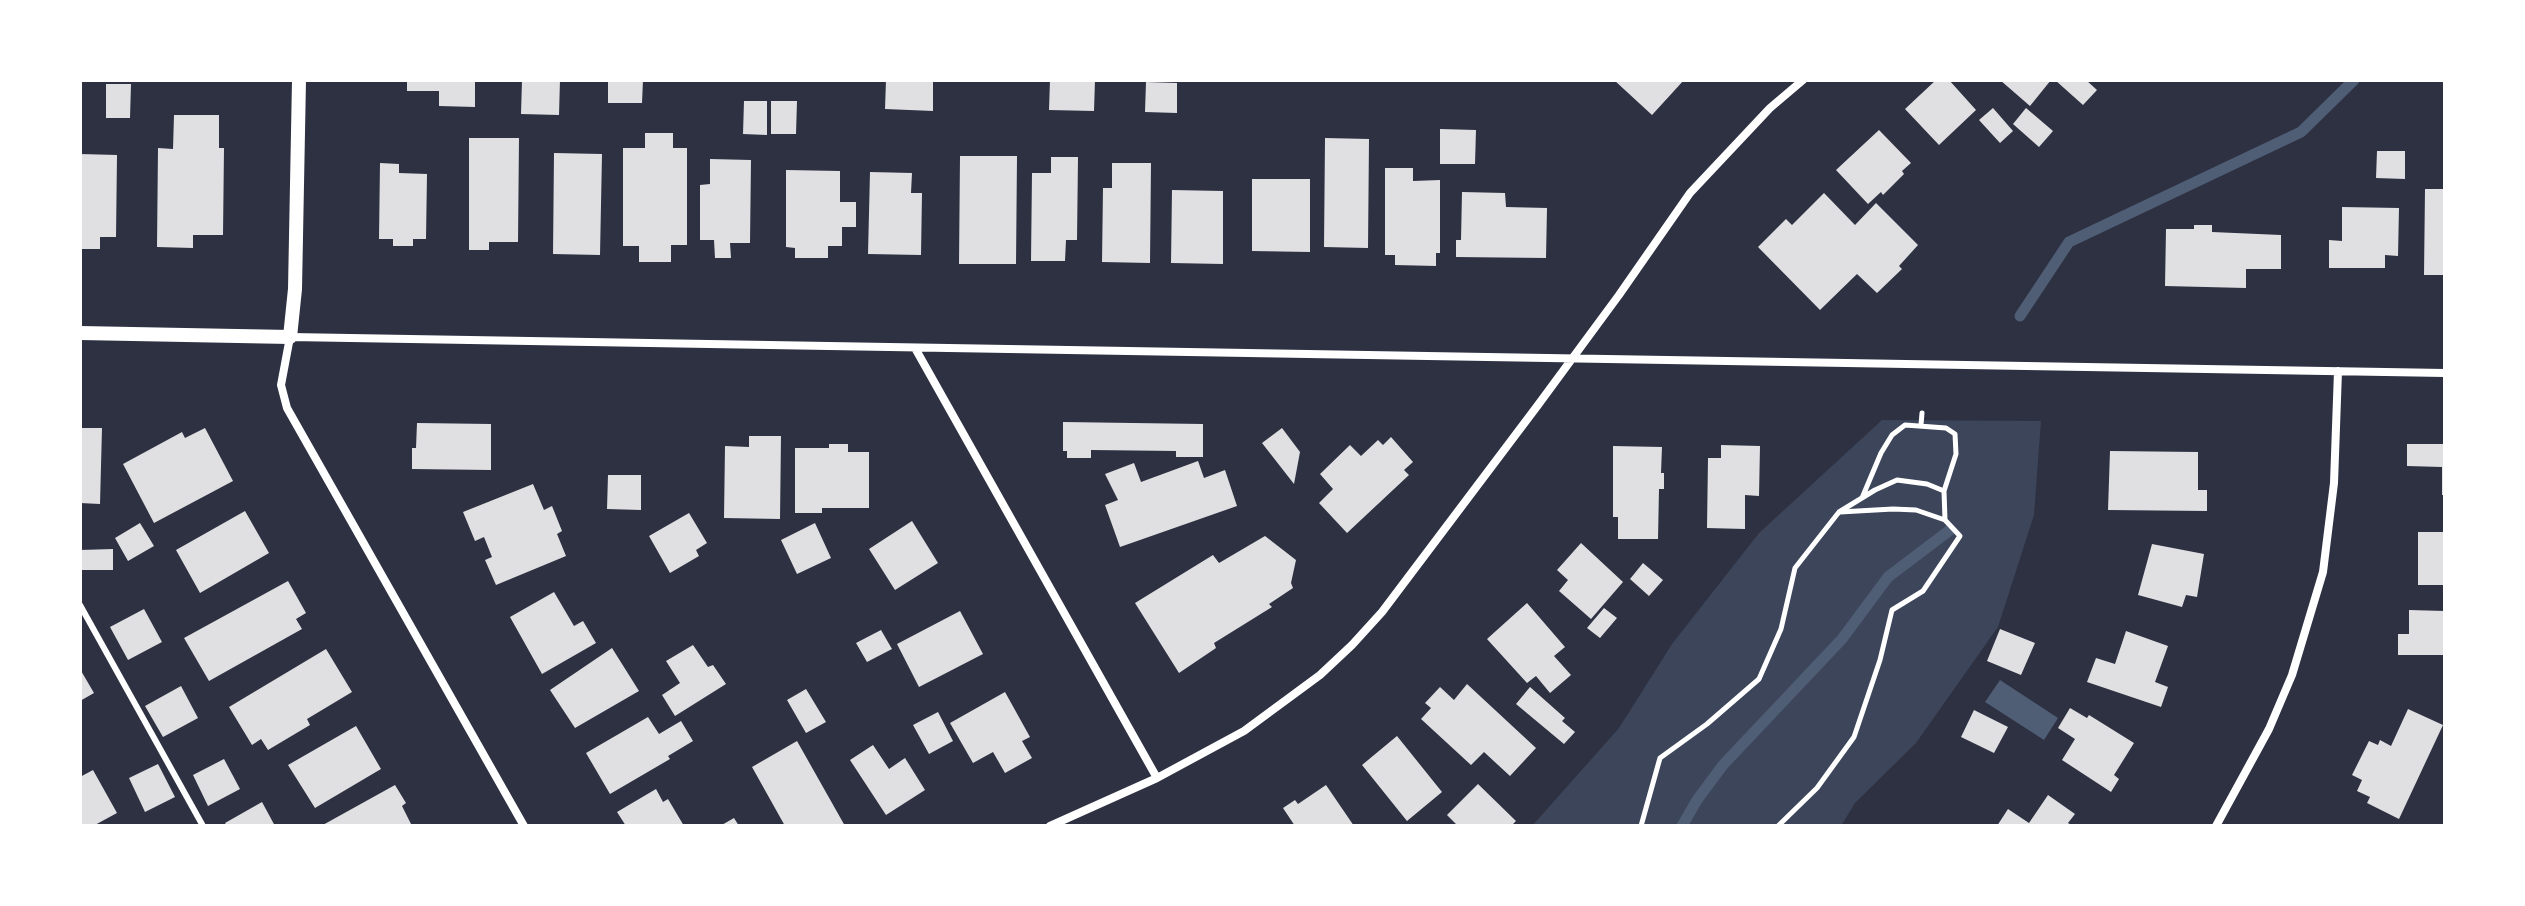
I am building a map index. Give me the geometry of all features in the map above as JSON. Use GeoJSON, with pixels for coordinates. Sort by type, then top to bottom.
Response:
{"type":"FeatureCollection","features":[{"type":"Feature","properties":{"kind":"street"},"geometry":{"type":"LineString","coordinates":[[299,80],[295,289],[281,385],[287,408],[524,826]]}},
{"type":"Feature","properties":{"kind":"street"},"geometry":{"type":"LineString","coordinates":[[1050,826],[1213,749],[1270,714],[1352,645],[1382,612],[1572,358],[1690,193],[1770,108],[1803,80]]}},
{"type":"Feature","properties":{"kind":"street"},"geometry":{"type":"LineString","coordinates":[[80,333],[2445,373]]}},
{"type":"Feature","properties":{"kind":"street"},"geometry":{"type":"LineString","coordinates":[[915,348],[1157,778]]}},
{"type":"Feature","properties":{"kind":"street"},"geometry":{"type":"LineString","coordinates":[[2216,826],[2269,729],[2292,675],[2323,572],[2334,483],[2338,371]]}},
{"type":"Feature","properties":{"kind":"lane"},"geometry":{"type":"LineString","coordinates":[[80,605],[203,826]]}},
{"type":"Feature","properties":{"kind":"path"},"geometry":{"type":"LineString","coordinates":[[1921,425],[1922,413]]}},
{"type":"Feature","properties":{"kind":"path"},"geometry":{"type":"LineString","coordinates":[[1862,498],[1892,435],[1905,425],[1946,428],[1955,434],[1956,454],[1944,491],[1945,520]]}},
{"type":"Feature","properties":{"kind":"path"},"geometry":{"type":"LineString","coordinates":[[1641,826],[1660,758],[1707,724],[1759,679],[1781,629],[1795,568],[1839,512],[1897,480],[1927,484],[1944,491]]}},
{"type":"Feature","properties":{"kind":"path"},"geometry":{"type":"LineString","coordinates":[[1778,826],[1817,788],[1854,737],[1880,660],[1892,610],[1923,591],[1960,536],[1945,520],[1916,510],[1839,512]]}},
{"type":"Feature","properties":{"kind":"shaded area"},"geometry":{"type":"Polygon","coordinates":[[[1882,420],[2041,421],[2034,515],[1998,627],[1916,743],[1855,803],[1841,826],[1532,826],[1619,728],[1672,644],[1759,533],[1882,420]]]}},
{"type":"Feature","properties":{"kind":"shaded area"},"geometry":{"type":"Polygon","coordinates":[[[2000,680],[2058,718],[2044,740],[1985,702],[2000,680]]]}},
{"type":"Feature","properties":{"kind":"building"},"geometry":{"type":"Polygon","coordinates":[[[407,80],[475,80],[475,107],[439,106],[439,91],[407,91],[407,80]]]}},
{"type":"Feature","properties":{"kind":"building"},"geometry":{"type":"Polygon","coordinates":[[[522,80],[560,80],[559,115],[521,114],[522,80]]]}},
{"type":"Feature","properties":{"kind":"building"},"geometry":{"type":"Polygon","coordinates":[[[608,80],[643,80],[642,103],[608,103],[608,80]]]}},
{"type":"Feature","properties":{"kind":"building"},"geometry":{"type":"Polygon","coordinates":[[[886,80],[933,80],[933,111],[885,109],[886,80]]]}},
{"type":"Feature","properties":{"kind":"building"},"geometry":{"type":"Polygon","coordinates":[[[1050,80],[1095,80],[1094,111],[1049,110],[1050,80]]]}},
{"type":"Feature","properties":{"kind":"building"},"geometry":{"type":"Polygon","coordinates":[[[1614,80],[1684,80],[1652,115],[1614,80]]]}},
{"type":"Feature","properties":{"kind":"building"},"geometry":{"type":"Polygon","coordinates":[[[1936,80],[1949,80],[1976,110],[1939,145],[1905,109],[1936,80]]]}},
{"type":"Feature","properties":{"kind":"building"},"geometry":{"type":"Polygon","coordinates":[[[2000,80],[2051,80],[2030,106],[2000,80]]]}},
{"type":"Feature","properties":{"kind":"building"},"geometry":{"type":"Polygon","coordinates":[[[2055,80],[2086,80],[2097,90],[2083,105],[2055,80]]]}},
{"type":"Feature","properties":{"kind":"building"},"geometry":{"type":"Polygon","coordinates":[[[1146,82],[1177,83],[1177,113],[1145,112],[1146,82]]]}},
{"type":"Feature","properties":{"kind":"building"},"geometry":{"type":"Polygon","coordinates":[[[106,84],[131,84],[130,118],[106,118],[106,84]]]}},
{"type":"Feature","properties":{"kind":"building"},"geometry":{"type":"Polygon","coordinates":[[[744,101],[767,101],[767,135],[743,134],[744,101]]]}},
{"type":"Feature","properties":{"kind":"building"},"geometry":{"type":"Polygon","coordinates":[[[771,101],[797,101],[796,134],[771,134],[771,101]]]}},
{"type":"Feature","properties":{"kind":"building"},"geometry":{"type":"Polygon","coordinates":[[[1993,108],[2013,131],[2000,143],[1979,120],[1993,108]]]}},
{"type":"Feature","properties":{"kind":"building"},"geometry":{"type":"Polygon","coordinates":[[[2026,108],[2053,131],[2039,147],[2013,124],[2026,108]]]}},
{"type":"Feature","properties":{"kind":"building"},"geometry":{"type":"Polygon","coordinates":[[[174,115],[219,115],[219,148],[224,148],[223,235],[193,235],[193,248],[157,247],[158,148],[173,149],[174,115]]]}},
{"type":"Feature","properties":{"kind":"building"},"geometry":{"type":"Polygon","coordinates":[[[1440,129],[1476,130],[1475,164],[1440,164],[1440,129]]]}},
{"type":"Feature","properties":{"kind":"building"},"geometry":{"type":"Polygon","coordinates":[[[1879,130],[1911,163],[1883,195],[1881,192],[1868,204],[1836,170],[1879,130]]]}},
{"type":"Feature","properties":{"kind":"building"},"geometry":{"type":"Polygon","coordinates":[[[645,133],[673,133],[673,148],[687,148],[687,245],[671,245],[671,262],[639,262],[639,246],[623,246],[623,148],[645,148],[645,133]]]}},
{"type":"Feature","properties":{"kind":"building"},"geometry":{"type":"Polygon","coordinates":[[[469,138],[519,138],[518,242],[489,242],[489,250],[469,250],[469,138]]]}},
{"type":"Feature","properties":{"kind":"building"},"geometry":{"type":"Polygon","coordinates":[[[1325,138],[1369,139],[1368,248],[1324,247],[1325,138]]]}},
{"type":"Feature","properties":{"kind":"building"},"geometry":{"type":"Polygon","coordinates":[[[2377,151],[2405,151],[2405,179],[2376,178],[2377,151]]]}},
{"type":"Feature","properties":{"kind":"building"},"geometry":{"type":"Polygon","coordinates":[[[554,153],[602,154],[600,255],[553,254],[554,153]]]}},
{"type":"Feature","properties":{"kind":"building"},"geometry":{"type":"Polygon","coordinates":[[[80,154],[117,155],[116,237],[100,237],[100,249],[80,249],[80,154]]]}},
{"type":"Feature","properties":{"kind":"building"},"geometry":{"type":"Polygon","coordinates":[[[960,156],[1017,156],[1016,264],[959,264],[960,156]]]}},
{"type":"Feature","properties":{"kind":"building"},"geometry":{"type":"Polygon","coordinates":[[[1051,157],[1078,157],[1077,240],[1066,240],[1065,261],[1031,261],[1032,173],[1051,173],[1051,157]]]}},
{"type":"Feature","properties":{"kind":"building"},"geometry":{"type":"Polygon","coordinates":[[[710,159],[751,160],[750,243],[730,243],[731,258],[715,258],[714,240],[700,240],[700,185],[710,184],[710,159]]]}},
{"type":"Feature","properties":{"kind":"building"},"geometry":{"type":"Polygon","coordinates":[[[380,163],[399,164],[399,173],[427,174],[426,239],[413,239],[413,246],[393,246],[393,239],[379,239],[380,163]]]}},
{"type":"Feature","properties":{"kind":"building"},"geometry":{"type":"Polygon","coordinates":[[[1112,163],[1151,163],[1150,263],[1102,262],[1103,188],[1112,188],[1112,163]]]}},
{"type":"Feature","properties":{"kind":"building"},"geometry":{"type":"Polygon","coordinates":[[[1385,168],[1413,168],[1413,181],[1440,180],[1440,253],[1436,253],[1436,266],[1395,265],[1395,255],[1385,255],[1385,168]]]}},
{"type":"Feature","properties":{"kind":"building"},"geometry":{"type":"Polygon","coordinates":[[[786,170],[840,171],[840,202],[856,202],[856,227],[842,227],[842,246],[828,246],[828,258],[795,258],[795,248],[786,247],[786,170]]]}},
{"type":"Feature","properties":{"kind":"building"},"geometry":{"type":"Polygon","coordinates":[[[870,172],[912,173],[911,193],[922,193],[921,255],[868,254],[870,172]]]}},
{"type":"Feature","properties":{"kind":"building"},"geometry":{"type":"Polygon","coordinates":[[[1252,179],[1310,179],[1310,252],[1252,251],[1252,179]]]}},
{"type":"Feature","properties":{"kind":"building"},"geometry":{"type":"Polygon","coordinates":[[[2425,189],[2445,189],[2445,275],[2424,275],[2425,189]]]}},
{"type":"Feature","properties":{"kind":"building"},"geometry":{"type":"Polygon","coordinates":[[[1172,190],[1223,191],[1223,264],[1171,263],[1172,190]]]}},
{"type":"Feature","properties":{"kind":"building"},"geometry":{"type":"Polygon","coordinates":[[[1462,192],[1505,193],[1506,207],[1547,208],[1546,258],[1456,257],[1456,240],[1461,240],[1462,192]]]}},
{"type":"Feature","properties":{"kind":"building"},"geometry":{"type":"Polygon","coordinates":[[[1824,193],[1855,225],[1876,203],[1918,245],[1899,266],[1902,269],[1877,293],[1857,274],[1820,310],[1758,247],[1786,219],[1792,225],[1824,193]]]}},
{"type":"Feature","properties":{"kind":"building"},"geometry":{"type":"Polygon","coordinates":[[[2342,207],[2399,208],[2398,256],[2385,255],[2385,268],[2329,268],[2329,240],[2342,241],[2342,207]]]}},
{"type":"Feature","properties":{"kind":"building"},"geometry":{"type":"Polygon","coordinates":[[[2194,225],[2212,225],[2212,232],[2281,235],[2281,269],[2246,269],[2246,288],[2165,286],[2166,229],[2194,229],[2194,225]]]}},
{"type":"Feature","properties":{"kind":"building"},"geometry":{"type":"Polygon","coordinates":[[[1063,422],[1203,424],[1203,457],[1176,457],[1176,451],[1091,450],[1091,458],[1067,458],[1067,451],[1063,451],[1063,422]]]}},
{"type":"Feature","properties":{"kind":"building"},"geometry":{"type":"Polygon","coordinates":[[[417,423],[491,424],[491,470],[412,469],[417,423]]]}},
{"type":"Feature","properties":{"kind":"building"},"geometry":{"type":"Polygon","coordinates":[[[80,428],[102,428],[100,504],[80,503],[80,428]]]}},
{"type":"Feature","properties":{"kind":"building"},"geometry":{"type":"Polygon","coordinates":[[[205,428],[233,481],[154,523],[123,464],[182,432],[185,438],[205,428]]]}},
{"type":"Feature","properties":{"kind":"building"},"geometry":{"type":"Polygon","coordinates":[[[1282,428],[1300,452],[1294,484],[1262,443],[1282,428]]]}},
{"type":"Feature","properties":{"kind":"building"},"geometry":{"type":"Polygon","coordinates":[[[749,436],[781,436],[780,519],[724,518],[725,446],[749,447],[749,436]]]}},
{"type":"Feature","properties":{"kind":"building"},"geometry":{"type":"Polygon","coordinates":[[[1391,437],[1413,462],[1404,470],[1409,475],[1347,533],[1319,503],[1333,489],[1320,474],[1350,445],[1361,456],[1378,440],[1383,445],[1391,437]]]}},
{"type":"Feature","properties":{"kind":"building"},"geometry":{"type":"Polygon","coordinates":[[[829,444],[848,444],[848,452],[869,452],[869,508],[822,508],[822,513],[795,513],[795,448],[829,448],[829,444]]]}},
{"type":"Feature","properties":{"kind":"building"},"geometry":{"type":"Polygon","coordinates":[[[2407,444],[2445,444],[2445,495],[2442,495],[2442,467],[2407,466],[2407,444]]]}},
{"type":"Feature","properties":{"kind":"building"},"geometry":{"type":"Polygon","coordinates":[[[1721,445],[1760,446],[1759,496],[1745,495],[1745,529],[1707,528],[1708,458],[1721,458],[1721,445]]]}},
{"type":"Feature","properties":{"kind":"building"},"geometry":{"type":"Polygon","coordinates":[[[1613,446],[1662,447],[1664,489],[1659,489],[1658,539],[1618,539],[1618,517],[1613,517],[1613,446]]]}},
{"type":"Feature","properties":{"kind":"building"},"geometry":{"type":"Polygon","coordinates":[[[2110,451],[2198,452],[2198,490],[2207,490],[2207,511],[2108,510],[2110,451]]]}},
{"type":"Feature","properties":{"kind":"building"},"geometry":{"type":"Polygon","coordinates":[[[1198,461],[1204,478],[1225,470],[1237,506],[1120,547],[1105,505],[1118,500],[1105,474],[1134,463],[1141,482],[1198,461]]]}},
{"type":"Feature","properties":{"kind":"building"},"geometry":{"type":"Polygon","coordinates":[[[608,475],[641,475],[641,510],[607,509],[608,475]]]}},
{"type":"Feature","properties":{"kind":"building"},"geometry":{"type":"Polygon","coordinates":[[[533,484],[544,510],[552,506],[562,531],[557,534],[566,556],[496,585],[485,560],[492,557],[484,537],[475,541],[463,512],[533,484]]]}},
{"type":"Feature","properties":{"kind":"building"},"geometry":{"type":"Polygon","coordinates":[[[245,511],[269,553],[200,593],[176,550],[245,511]]]}},
{"type":"Feature","properties":{"kind":"building"},"geometry":{"type":"Polygon","coordinates":[[[689,513],[707,543],[696,550],[699,556],[670,573],[649,536],[689,513]]]}},
{"type":"Feature","properties":{"kind":"building"},"geometry":{"type":"Polygon","coordinates":[[[912,521],[938,563],[895,590],[869,549],[912,521]]]}},
{"type":"Feature","properties":{"kind":"building"},"geometry":{"type":"Polygon","coordinates":[[[140,523],[154,546],[128,561],[115,538],[140,523]]]}},
{"type":"Feature","properties":{"kind":"building"},"geometry":{"type":"Polygon","coordinates":[[[815,523],[831,558],[797,574],[781,540],[815,523]]]}},
{"type":"Feature","properties":{"kind":"building"},"geometry":{"type":"Polygon","coordinates":[[[2418,532],[2445,532],[2445,585],[2418,585],[2418,532]]]}},
{"type":"Feature","properties":{"kind":"building"},"geometry":{"type":"Polygon","coordinates":[[[1265,536],[1296,560],[1291,583],[1293,588],[1269,604],[1272,607],[1214,643],[1216,648],[1179,673],[1135,603],[1213,555],[1219,563],[1265,536]]]}},
{"type":"Feature","properties":{"kind":"building"},"geometry":{"type":"Polygon","coordinates":[[[1581,543],[1623,582],[1591,619],[1559,591],[1568,580],[1557,570],[1581,543]]]}},
{"type":"Feature","properties":{"kind":"building"},"geometry":{"type":"Polygon","coordinates":[[[2152,544],[2204,554],[2197,597],[2186,595],[2182,607],[2138,595],[2152,544]]]}},
{"type":"Feature","properties":{"kind":"building"},"geometry":{"type":"Polygon","coordinates":[[[113,549],[113,570],[80,570],[80,550],[113,549]]]}},
{"type":"Feature","properties":{"kind":"building"},"geometry":{"type":"Polygon","coordinates":[[[1643,563],[1663,580],[1649,596],[1630,579],[1643,563]]]}},
{"type":"Feature","properties":{"kind":"building"},"geometry":{"type":"Polygon","coordinates":[[[288,581],[306,613],[296,619],[302,629],[209,681],[184,638],[288,581]]]}},
{"type":"Feature","properties":{"kind":"building"},"geometry":{"type":"Polygon","coordinates":[[[554,592],[574,626],[583,621],[596,643],[542,674],[510,617],[554,592]]]}},
{"type":"Feature","properties":{"kind":"building"},"geometry":{"type":"Polygon","coordinates":[[[1527,603],[1565,647],[1554,656],[1571,675],[1550,693],[1536,676],[1527,683],[1487,639],[1527,603]]]}},
{"type":"Feature","properties":{"kind":"building"},"geometry":{"type":"Polygon","coordinates":[[[1604,608],[1617,618],[1600,638],[1587,628],[1604,608]]]}},
{"type":"Feature","properties":{"kind":"building"},"geometry":{"type":"Polygon","coordinates":[[[144,609],[162,642],[128,660],[110,627],[144,609]]]}},
{"type":"Feature","properties":{"kind":"building"},"geometry":{"type":"Polygon","coordinates":[[[2409,610],[2445,611],[2445,655],[2398,655],[2398,634],[2409,634],[2409,610]]]}},
{"type":"Feature","properties":{"kind":"building"},"geometry":{"type":"Polygon","coordinates":[[[960,611],[983,654],[919,687],[897,644],[960,611]]]}},
{"type":"Feature","properties":{"kind":"building"},"geometry":{"type":"Polygon","coordinates":[[[2000,629],[2035,643],[2021,675],[1987,661],[2000,629]]]}},
{"type":"Feature","properties":{"kind":"building"},"geometry":{"type":"Polygon","coordinates":[[[881,630],[892,649],[867,662],[856,643],[881,630]]]}},
{"type":"Feature","properties":{"kind":"building"},"geometry":{"type":"Polygon","coordinates":[[[2126,631],[2168,646],[2155,682],[2168,687],[2161,707],[2087,682],[2096,658],[2115,664],[2126,631]]]}},
{"type":"Feature","properties":{"kind":"building"},"geometry":{"type":"Polygon","coordinates":[[[693,645],[708,667],[713,665],[726,684],[675,716],[662,695],[680,683],[666,661],[693,645]]]}},
{"type":"Feature","properties":{"kind":"building"},"geometry":{"type":"Polygon","coordinates":[[[612,648],[639,691],[575,728],[550,690],[612,648]]]}},
{"type":"Feature","properties":{"kind":"building"},"geometry":{"type":"Polygon","coordinates":[[[326,649],[352,692],[307,719],[310,725],[268,750],[261,739],[252,745],[229,707],[326,649]]]}},
{"type":"Feature","properties":{"kind":"building"},"geometry":{"type":"Polygon","coordinates":[[[80,669],[94,693],[80,701],[80,669]]]}},
{"type":"Feature","properties":{"kind":"building"},"geometry":{"type":"Polygon","coordinates":[[[1467,684],[1536,748],[1510,776],[1484,752],[1471,765],[1421,719],[1431,708],[1425,703],[1440,687],[1454,700],[1467,684]]]}},
{"type":"Feature","properties":{"kind":"building"},"geometry":{"type":"Polygon","coordinates":[[[181,686],[198,718],[163,737],[145,706],[181,686]]]}},
{"type":"Feature","properties":{"kind":"building"},"geometry":{"type":"Polygon","coordinates":[[[1530,687],[1565,718],[1562,721],[1575,732],[1564,744],[1516,704],[1530,687]]]}},
{"type":"Feature","properties":{"kind":"building"},"geometry":{"type":"Polygon","coordinates":[[[806,689],[826,722],[806,733],[787,700],[806,689]]]}},
{"type":"Feature","properties":{"kind":"building"},"geometry":{"type":"Polygon","coordinates":[[[1005,692],[1030,737],[1022,741],[1032,758],[1005,773],[993,752],[973,763],[950,723],[1005,692]]]}},
{"type":"Feature","properties":{"kind":"building"},"geometry":{"type":"Polygon","coordinates":[[[2070,708],[2087,718],[2089,715],[2134,743],[2114,775],[2119,779],[2111,792],[2062,760],[2075,739],[2058,728],[2070,708]]]}},
{"type":"Feature","properties":{"kind":"building"},"geometry":{"type":"Polygon","coordinates":[[[2408,709],[2443,725],[2399,819],[2367,803],[2370,797],[2357,791],[2362,780],[2352,775],[2369,741],[2378,745],[2380,740],[2391,746],[2408,709]]]}},
{"type":"Feature","properties":{"kind":"building"},"geometry":{"type":"Polygon","coordinates":[[[1974,710],[2008,727],[1994,753],[1961,737],[1974,710]]]}},
{"type":"Feature","properties":{"kind":"building"},"geometry":{"type":"Polygon","coordinates":[[[938,712],[953,741],[929,754],[913,725],[938,712]]]}},
{"type":"Feature","properties":{"kind":"building"},"geometry":{"type":"Polygon","coordinates":[[[648,717],[659,734],[681,721],[693,741],[668,756],[670,759],[610,794],[586,753],[648,717]]]}},
{"type":"Feature","properties":{"kind":"building"},"geometry":{"type":"Polygon","coordinates":[[[356,726],[381,769],[315,808],[288,765],[356,726]]]}},
{"type":"Feature","properties":{"kind":"building"},"geometry":{"type":"Polygon","coordinates":[[[1397,736],[1442,792],[1407,821],[1362,765],[1397,736]]]}},
{"type":"Feature","properties":{"kind":"building"},"geometry":{"type":"Polygon","coordinates":[[[797,741],[845,826],[785,826],[752,767],[797,741]]]}},
{"type":"Feature","properties":{"kind":"building"},"geometry":{"type":"Polygon","coordinates":[[[873,745],[889,769],[905,758],[925,790],[886,815],[850,760],[873,745]]]}},
{"type":"Feature","properties":{"kind":"building"},"geometry":{"type":"Polygon","coordinates":[[[224,759],[240,789],[208,806],[193,775],[224,759]]]}},
{"type":"Feature","properties":{"kind":"building"},"geometry":{"type":"Polygon","coordinates":[[[158,764],[175,797],[145,812],[129,778],[158,764]]]}},
{"type":"Feature","properties":{"kind":"building"},"geometry":{"type":"Polygon","coordinates":[[[93,770],[117,813],[93,826],[80,826],[80,777],[93,770]]]}},
{"type":"Feature","properties":{"kind":"building"},"geometry":{"type":"Polygon","coordinates":[[[1478,784],[1516,821],[1511,826],[1458,826],[1447,815],[1478,784]]]}},
{"type":"Feature","properties":{"kind":"building"},"geometry":{"type":"Polygon","coordinates":[[[395,785],[406,803],[402,806],[412,826],[321,826],[395,785]]]}},
{"type":"Feature","properties":{"kind":"building"},"geometry":{"type":"Polygon","coordinates":[[[1326,785],[1354,826],[1295,826],[1283,808],[1295,800],[1298,804],[1326,785]]]}},
{"type":"Feature","properties":{"kind":"building"},"geometry":{"type":"Polygon","coordinates":[[[656,789],[663,802],[668,799],[684,826],[626,826],[617,812],[656,789]]]}},
{"type":"Feature","properties":{"kind":"building"},"geometry":{"type":"Polygon","coordinates":[[[2048,795],[2075,814],[2068,823],[2073,826],[1997,826],[2008,809],[2029,823],[2048,795]]]}},
{"type":"Feature","properties":{"kind":"building"},"geometry":{"type":"Polygon","coordinates":[[[262,802],[275,826],[227,826],[225,823],[262,802]]]}},
{"type":"Feature","properties":{"kind":"building"},"geometry":{"type":"Polygon","coordinates":[[[734,818],[739,826],[720,826],[734,818]]]}},
{"type":"Feature","properties":{"kind":"waterway"},"geometry":{"type":"LineString","coordinates":[[2020,316],[2069,242],[2301,132],[2354,80]]}},
{"type":"Feature","properties":{"kind":"waterway"},"geometry":{"type":"LineString","coordinates":[[1682,826],[1723,765],[1842,639],[1888,577],[1950,530]]}}]}
